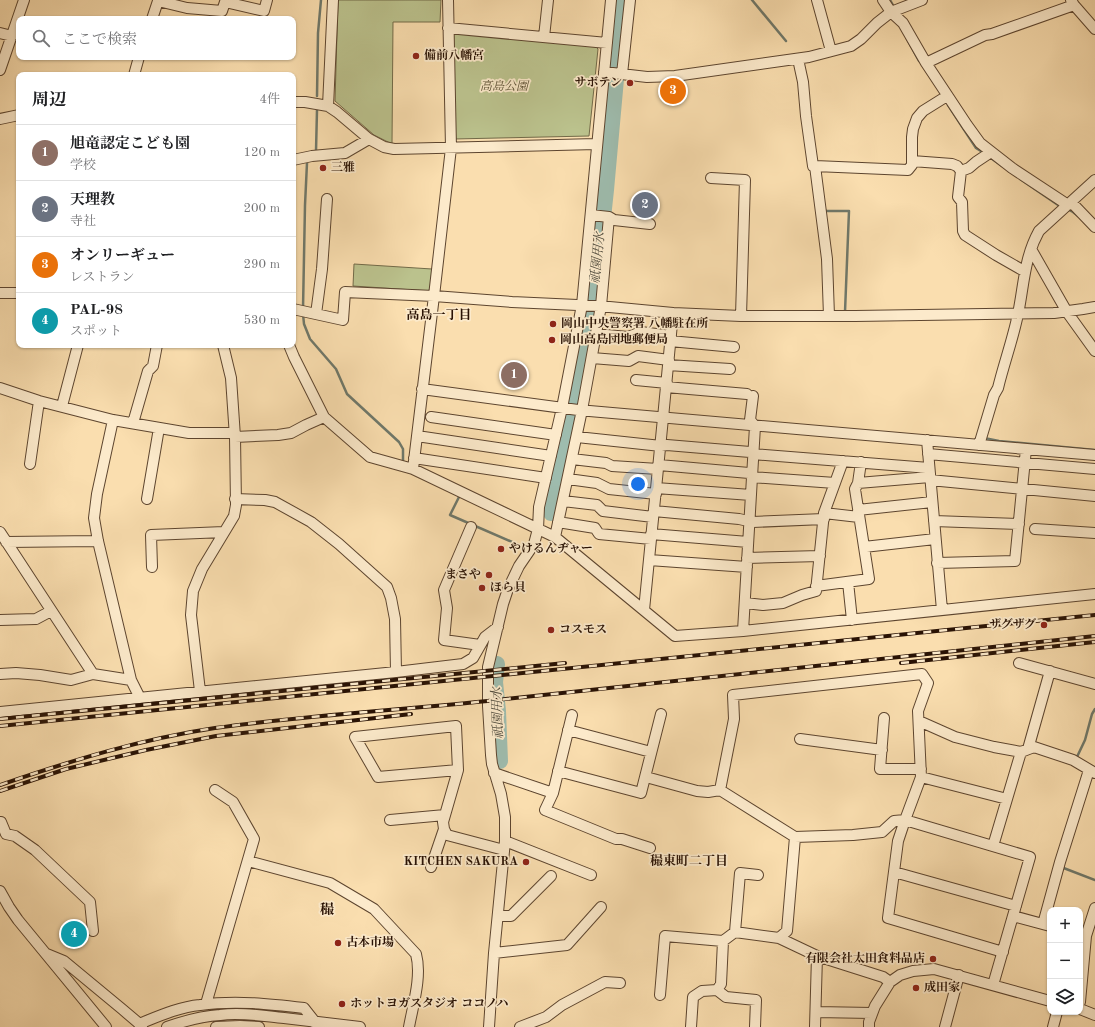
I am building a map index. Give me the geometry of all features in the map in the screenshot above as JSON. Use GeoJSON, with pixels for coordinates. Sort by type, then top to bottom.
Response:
{"type":"FeatureCollection","features":[{"type":"Feature","properties":{"kind":"street"},"geometry":{"type":"LineString","coordinates":[[19,16],[24,0]]}},
{"type":"Feature","properties":{"kind":"street"},"geometry":{"type":"LineString","coordinates":[[153,16],[158,1],[187,8],[222,11],[226,2],[264,11],[267,0]]}},
{"type":"Feature","properties":{"kind":"street"},"geometry":{"type":"LineString","coordinates":[[328,106],[333,0]]}},
{"type":"Feature","properties":{"kind":"street"},"geometry":{"type":"LineString","coordinates":[[413,469],[451,148],[448,0]]}},
{"type":"Feature","properties":{"kind":"street"},"geometry":{"type":"LineString","coordinates":[[544,37],[548,0]]}},
{"type":"Feature","properties":{"kind":"street"},"geometry":{"type":"LineString","coordinates":[[611,0],[607,44],[615,73]]}},
{"type":"Feature","properties":{"kind":"street"},"geometry":{"type":"LineString","coordinates":[[489,1027],[494,953],[505,846],[505,817],[491,755],[488,667],[508,589],[519,566],[534,544],[538,529],[539,507],[556,435],[573,409],[592,358],[600,306],[602,216],[596,144],[615,73],[630,0]]}},
{"type":"Feature","properties":{"kind":"street"},"geometry":{"type":"LineString","coordinates":[[816,0],[831,51]]}},
{"type":"Feature","properties":{"kind":"street"},"geometry":{"type":"LineString","coordinates":[[883,0],[891,12],[903,23],[945,97],[988,154],[1012,168],[1095,227]]}},
{"type":"Feature","properties":{"kind":"street"},"geometry":{"type":"LineString","coordinates":[[615,73],[647,77],[675,76],[798,59],[851,46],[891,12],[922,0]]}},
{"type":"Feature","properties":{"kind":"street"},"geometry":{"type":"LineString","coordinates":[[926,63],[986,35],[992,34],[1072,2],[1095,29]]}},
{"type":"Feature","properties":{"kind":"street"},"geometry":{"type":"LineString","coordinates":[[0,70],[16,24]]}},
{"type":"Feature","properties":{"kind":"street"},"geometry":{"type":"LineString","coordinates":[[448,28],[607,44]]}},
{"type":"Feature","properties":{"kind":"street"},"geometry":{"type":"LineString","coordinates":[[0,33],[12,36]]}},
{"type":"Feature","properties":{"kind":"street"},"geometry":{"type":"LineString","coordinates":[[798,59],[803,82],[806,116],[813,166],[815,166],[827,259],[829,316]]}},
{"type":"Feature","properties":{"kind":"street"},"geometry":{"type":"LineString","coordinates":[[135,72],[138,60]]}},
{"type":"Feature","properties":{"kind":"street"},"geometry":{"type":"LineString","coordinates":[[815,166],[908,170],[912,164],[912,137],[917,118],[923,111],[945,97]]}},
{"type":"Feature","properties":{"kind":"street"},"geometry":{"type":"LineString","coordinates":[[296,102],[328,106],[369,139],[384,148],[451,148],[596,144]]}},
{"type":"Feature","properties":{"kind":"street"},"geometry":{"type":"LineString","coordinates":[[0,119],[16,116]]}},
{"type":"Feature","properties":{"kind":"street"},"geometry":{"type":"LineString","coordinates":[[296,159],[312,156],[345,153],[369,139]]}},
{"type":"Feature","properties":{"kind":"street"},"geometry":{"type":"LineString","coordinates":[[961,171],[969,168],[988,154]]}},
{"type":"Feature","properties":{"kind":"street"},"geometry":{"type":"LineString","coordinates":[[912,162],[952,164],[957,166],[961,171],[958,197],[962,202],[963,231],[965,235],[996,256],[1024,270]]}},
{"type":"Feature","properties":{"kind":"street"},"geometry":{"type":"LineString","coordinates":[[711,178],[745,180],[741,316]]}},
{"type":"Feature","properties":{"kind":"street"},"geometry":{"type":"LineString","coordinates":[[979,445],[994,394],[998,388],[1018,314],[1024,270],[1030,249],[1039,231],[1095,180]]}},
{"type":"Feature","properties":{"kind":"street"},"geometry":{"type":"LineString","coordinates":[[316,314],[322,269],[328,199]]}},
{"type":"Feature","properties":{"kind":"street"},"geometry":{"type":"LineString","coordinates":[[602,216],[614,220],[650,224]]}},
{"type":"Feature","properties":{"kind":"street"},"geometry":{"type":"LineString","coordinates":[[555,537],[576,437],[573,409],[584,305],[602,216]]}},
{"type":"Feature","properties":{"kind":"street"},"geometry":{"type":"LineString","coordinates":[[1030,249],[1067,312],[1095,351]]}},
{"type":"Feature","properties":{"kind":"street"},"geometry":{"type":"LineString","coordinates":[[300,310],[343,320],[345,292],[584,305],[673,313],[741,316],[1018,314],[1067,312],[1095,307]]}},
{"type":"Feature","properties":{"kind":"street"},"geometry":{"type":"LineString","coordinates":[[0,293],[16,293]]}},
{"type":"Feature","properties":{"kind":"street"},"geometry":{"type":"LineString","coordinates":[[644,610],[664,418],[673,313]]}},
{"type":"Feature","properties":{"kind":"street"},"geometry":{"type":"LineString","coordinates":[[596,334],[628,338],[641,332],[670,339],[734,347]]}},
{"type":"Feature","properties":{"kind":"street"},"geometry":{"type":"LineString","coordinates":[[62,406],[77,348]]}},
{"type":"Feature","properties":{"kind":"street"},"geometry":{"type":"LineString","coordinates":[[132,423],[148,371],[153,366],[156,348]]}},
{"type":"Feature","properties":{"kind":"street"},"geometry":{"type":"LineString","coordinates":[[200,691],[191,615],[193,590],[202,569],[234,516],[234,435],[231,378],[224,348]]}},
{"type":"Feature","properties":{"kind":"street"},"geometry":{"type":"LineString","coordinates":[[291,348],[324,417],[370,457],[413,469],[555,537],[675,636],[743,631],[1095,594]]}},
{"type":"Feature","properties":{"kind":"street"},"geometry":{"type":"LineString","coordinates":[[592,358],[629,361],[638,356],[668,362],[730,369]]}},
{"type":"Feature","properties":{"kind":"street"},"geometry":{"type":"LineString","coordinates":[[636,380],[750,395],[750,420],[755,426],[743,631]]}},
{"type":"Feature","properties":{"kind":"street"},"geometry":{"type":"LineString","coordinates":[[0,388],[39,401],[113,420],[189,433],[278,435],[291,433],[324,417]]}},
{"type":"Feature","properties":{"kind":"street"},"geometry":{"type":"LineString","coordinates":[[422,389],[573,409],[664,418],[1095,455]]}},
{"type":"Feature","properties":{"kind":"street"},"geometry":{"type":"LineString","coordinates":[[30,464],[39,401]]}},
{"type":"Feature","properties":{"kind":"street"},"geometry":{"type":"LineString","coordinates":[[431,417],[556,435]]}},
{"type":"Feature","properties":{"kind":"street"},"geometry":{"type":"LineString","coordinates":[[113,420],[96,494],[94,518],[98,542],[130,680],[140,698]]}},
{"type":"Feature","properties":{"kind":"street"},"geometry":{"type":"LineString","coordinates":[[147,499],[159,428]]}},
{"type":"Feature","properties":{"kind":"street"},"geometry":{"type":"LineString","coordinates":[[417,436],[551,456]]}},
{"type":"Feature","properties":{"kind":"street"},"geometry":{"type":"LineString","coordinates":[[576,437],[661,446],[667,445],[750,452],[753,454],[861,462],[930,475],[1022,489],[1095,496]]}},
{"type":"Feature","properties":{"kind":"street"},"geometry":{"type":"LineString","coordinates":[[927,440],[942,610]]}},
{"type":"Feature","properties":{"kind":"street"},"geometry":{"type":"LineString","coordinates":[[937,563],[1015,561],[1026,449]]}},
{"type":"Feature","properties":{"kind":"street"},"geometry":{"type":"LineString","coordinates":[[928,454],[1095,469]]}},
{"type":"Feature","properties":{"kind":"street"},"geometry":{"type":"LineString","coordinates":[[414,458],[546,478]]}},
{"type":"Feature","properties":{"kind":"street"},"geometry":{"type":"LineString","coordinates":[[572,459],[606,463],[612,466],[658,467],[749,473],[752,477],[835,483]]}},
{"type":"Feature","properties":{"kind":"street"},"geometry":{"type":"LineString","coordinates":[[745,603],[763,605],[783,603],[816,591],[824,516],[843,461]]}},
{"type":"Feature","properties":{"kind":"street"},"geometry":{"type":"LineString","coordinates":[[816,586],[869,579],[855,489],[858,483],[861,462]]}},
{"type":"Feature","properties":{"kind":"street"},"geometry":{"type":"LineString","coordinates":[[858,483],[930,475]]}},
{"type":"Feature","properties":{"kind":"street"},"geometry":{"type":"LineString","coordinates":[[568,479],[597,483],[609,489],[751,495]]}},
{"type":"Feature","properties":{"kind":"street"},"geometry":{"type":"LineString","coordinates":[[235,499],[265,500],[274,502],[310,522],[338,544],[387,587],[391,598],[395,619],[396,672]]}},
{"type":"Feature","properties":{"kind":"street"},"geometry":{"type":"LineString","coordinates":[[563,501],[597,505],[603,511],[739,518],[753,522],[859,513],[932,502]]}},
{"type":"Feature","properties":{"kind":"street"},"geometry":{"type":"LineString","coordinates":[[934,521],[1019,524]]}},
{"type":"Feature","properties":{"kind":"street"},"geometry":{"type":"LineString","coordinates":[[558,522],[595,528],[600,534],[748,542]]}},
{"type":"Feature","properties":{"kind":"street"},"geometry":{"type":"LineString","coordinates":[[471,527],[444,590],[447,608],[444,640],[480,645]]}},
{"type":"Feature","properties":{"kind":"street"},"geometry":{"type":"LineString","coordinates":[[1035,530],[1095,533]]}},
{"type":"Feature","properties":{"kind":"street"},"geometry":{"type":"LineString","coordinates":[[0,532],[93,674]]}},
{"type":"Feature","properties":{"kind":"street"},"geometry":{"type":"LineString","coordinates":[[152,566],[151,535],[224,532]]}},
{"type":"Feature","properties":{"kind":"street"},"geometry":{"type":"LineString","coordinates":[[864,547],[935,539]]}},
{"type":"Feature","properties":{"kind":"street"},"geometry":{"type":"LineString","coordinates":[[6,542],[98,542]]}},
{"type":"Feature","properties":{"kind":"street"},"geometry":{"type":"LineString","coordinates":[[649,560],[747,563],[820,556]]}},
{"type":"Feature","properties":{"kind":"street"},"geometry":{"type":"LineString","coordinates":[[848,582],[852,620]]}},
{"type":"Feature","properties":{"kind":"street"},"geometry":{"type":"LineString","coordinates":[[0,620],[36,619],[51,611]]}},
{"type":"Feature","properties":{"kind":"street"},"geometry":{"type":"LineString","coordinates":[[0,712],[464,664],[473,658],[485,637],[498,626]]}},
{"type":"Feature","properties":{"kind":"street"},"geometry":{"type":"LineString","coordinates":[[1019,663],[1095,684]]}},
{"type":"Feature","properties":{"kind":"street"},"geometry":{"type":"LineString","coordinates":[[993,846],[1050,671]]}},
{"type":"Feature","properties":{"kind":"street"},"geometry":{"type":"LineString","coordinates":[[0,674],[16,673],[40,675],[71,680],[93,674],[130,680]]}},
{"type":"Feature","properties":{"kind":"street"},"geometry":{"type":"LineString","coordinates":[[720,790],[734,718],[733,695],[922,674],[928,683],[918,711],[921,773],[898,841],[888,918],[1003,952]]}},
{"type":"Feature","properties":{"kind":"street"},"geometry":{"type":"LineString","coordinates":[[558,771],[641,793],[661,714]]}},
{"type":"Feature","properties":{"kind":"street"},"geometry":{"type":"LineString","coordinates":[[572,715],[552,793],[545,810],[616,839],[622,839],[650,848]]}},
{"type":"Feature","properties":{"kind":"street"},"geometry":{"type":"LineString","coordinates":[[884,718],[880,769],[921,773],[1007,800]]}},
{"type":"Feature","properties":{"kind":"street"},"geometry":{"type":"LineString","coordinates":[[919,721],[954,737],[994,747],[1024,750],[1034,747],[1073,760],[1092,771],[1060,862],[1051,907]]}},
{"type":"Feature","properties":{"kind":"street"},"geometry":{"type":"LineString","coordinates":[[458,770],[378,777],[355,737],[456,726],[458,770],[443,822],[446,835],[505,846],[591,875]]}},
{"type":"Feature","properties":{"kind":"street"},"geometry":{"type":"LineString","coordinates":[[568,730],[651,752]]}},
{"type":"Feature","properties":{"kind":"street"},"geometry":{"type":"LineString","coordinates":[[800,739],[882,750]]}},
{"type":"Feature","properties":{"kind":"street"},"geometry":{"type":"LineString","coordinates":[[494,773],[552,793]]}},
{"type":"Feature","properties":{"kind":"street"},"geometry":{"type":"LineString","coordinates":[[646,777],[697,791],[708,792],[720,790],[795,837],[853,835],[882,832],[894,821],[905,820],[1030,857],[993,985]]}},
{"type":"Feature","properties":{"kind":"street"},"geometry":{"type":"LineString","coordinates":[[206,1004],[254,839],[233,802],[215,790]]}},
{"type":"Feature","properties":{"kind":"street"},"geometry":{"type":"LineString","coordinates":[[390,820],[445,815]]}},
{"type":"Feature","properties":{"kind":"street"},"geometry":{"type":"LineString","coordinates":[[0,822],[6,834],[15,836],[35,850],[90,902],[93,931]]}},
{"type":"Feature","properties":{"kind":"street"},"geometry":{"type":"LineString","coordinates":[[431,867],[444,829]]}},
{"type":"Feature","properties":{"kind":"street"},"geometry":{"type":"LineString","coordinates":[[779,938],[786,931],[795,837]]}},
{"type":"Feature","properties":{"kind":"street"},"geometry":{"type":"LineString","coordinates":[[248,861],[330,883],[374,909],[416,954],[418,974],[409,1027]]}},
{"type":"Feature","properties":{"kind":"street"},"geometry":{"type":"LineString","coordinates":[[894,872],[1014,911],[1047,925]]}},
{"type":"Feature","properties":{"kind":"street"},"geometry":{"type":"LineString","coordinates":[[735,932],[740,873],[758,874]]}},
{"type":"Feature","properties":{"kind":"street"},"geometry":{"type":"LineString","coordinates":[[498,916],[511,916],[551,876]]}},
{"type":"Feature","properties":{"kind":"street"},"geometry":{"type":"LineString","coordinates":[[0,891],[18,920],[106,1027]]}},
{"type":"Feature","properties":{"kind":"street"},"geometry":{"type":"LineString","coordinates":[[494,953],[567,945],[601,908]]}},
{"type":"Feature","properties":{"kind":"street"},"geometry":{"type":"LineString","coordinates":[[1083,935],[1095,908]]}},
{"type":"Feature","properties":{"kind":"street"},"geometry":{"type":"LineString","coordinates":[[660,995],[666,936],[723,941],[735,932],[779,938],[817,956],[883,977],[890,982]]}},
{"type":"Feature","properties":{"kind":"street"},"geometry":{"type":"LineString","coordinates":[[691,1027],[693,997],[702,992],[716,990],[721,984],[723,941]]}},
{"type":"Feature","properties":{"kind":"street"},"geometry":{"type":"LineString","coordinates":[[1081,979],[1083,943]]}},
{"type":"Feature","properties":{"kind":"street"},"geometry":{"type":"LineString","coordinates":[[45,954],[64,961],[140,1025],[160,1016],[182,1009],[206,1004],[228,1002],[252,1002],[304,1008],[316,1024]]}},
{"type":"Feature","properties":{"kind":"street"},"geometry":{"type":"LineString","coordinates":[[815,1027],[817,956]]}},
{"type":"Feature","properties":{"kind":"street"},"geometry":{"type":"LineString","coordinates":[[869,1027],[875,1006],[890,982],[900,975],[914,971],[934,969],[1047,1000]]}},
{"type":"Feature","properties":{"kind":"street"},"geometry":{"type":"LineString","coordinates":[[946,1027],[959,975]]}},
{"type":"Feature","properties":{"kind":"street"},"geometry":{"type":"LineString","coordinates":[[520,1027],[546,1016],[562,1005],[605,982],[620,983]]}},
{"type":"Feature","properties":{"kind":"street"},"geometry":{"type":"LineString","coordinates":[[716,990],[726,997],[756,1000],[756,1027]]}},
{"type":"Feature","properties":{"kind":"street"},"geometry":{"type":"LineString","coordinates":[[1083,1010],[1095,1015]]}},
{"type":"Feature","properties":{"kind":"street"},"geometry":{"type":"LineString","coordinates":[[816,1012],[872,1013]]}},
{"type":"Feature","properties":{"kind":"street"},"geometry":{"type":"LineString","coordinates":[[167,1027],[185,1021],[221,1014],[264,1016],[316,1024],[360,1027]]}},
{"type":"Feature","properties":{"kind":"street"},"geometry":{"type":"LineString","coordinates":[[1053,1027],[1056,1015]]}},
{"type":"Feature","properties":{"kind":"street"},"geometry":{"type":"LineString","coordinates":[[216,1027],[259,1027]]}},
{"type":"Feature","properties":{"kind":"green space"},"geometry":{"type":"Polygon","coordinates":[[[338,0],[441,0],[440,22],[393,22],[392,144],[374,135],[335,101],[338,0]]]}},
{"type":"Feature","properties":{"kind":"green space","name":"高島公園"},"geometry":{"type":"Polygon","coordinates":[[[454,30],[594,45],[598,49],[589,136],[454,139],[451,34],[454,30]]]}},
{"type":"Feature","properties":{"kind":"green space"},"geometry":{"type":"Polygon","coordinates":[[[354,264],[432,269],[430,291],[353,286],[354,264]]]}},
{"type":"Feature","properties":{"kind":"waterway"},"geometry":{"type":"LineString","coordinates":[[317,96],[318,33],[321,0]]}},
{"type":"Feature","properties":{"kind":"waterway","name":"祇園用水"},"geometry":{"type":"LineString","coordinates":[[551,513],[573,416],[593,311],[624,0]]}},
{"type":"Feature","properties":{"kind":"waterway"},"geometry":{"type":"LineString","coordinates":[[752,0],[786,41]]}},
{"type":"Feature","properties":{"kind":"waterway"},"geometry":{"type":"LineString","coordinates":[[890,0],[894,7]]}},
{"type":"Feature","properties":{"kind":"waterway"},"geometry":{"type":"LineString","coordinates":[[907,39],[919,61]]}},
{"type":"Feature","properties":{"kind":"waterway"},"geometry":{"type":"LineString","coordinates":[[948,105],[976,148],[984,153]]}},
{"type":"Feature","properties":{"kind":"waterway"},"geometry":{"type":"LineString","coordinates":[[316,151],[317,110]]}},
{"type":"Feature","properties":{"kind":"waterway"},"geometry":{"type":"LineString","coordinates":[[988,156],[1002,166]]}},
{"type":"Feature","properties":{"kind":"waterway"},"geometry":{"type":"LineString","coordinates":[[303,309],[307,163]]}},
{"type":"Feature","properties":{"kind":"waterway"},"geometry":{"type":"LineString","coordinates":[[1020,179],[1061,207]]}},
{"type":"Feature","properties":{"kind":"waterway"},"geometry":{"type":"LineString","coordinates":[[1067,209],[1078,216]]}},
{"type":"Feature","properties":{"kind":"waterway"},"geometry":{"type":"LineString","coordinates":[[825,210],[849,211],[845,312]]}},
{"type":"Feature","properties":{"kind":"waterway"},"geometry":{"type":"LineString","coordinates":[[303,314],[304,324],[310,339],[336,369],[347,394],[399,442],[403,449],[403,461]]}},
{"type":"Feature","properties":{"kind":"waterway"},"geometry":{"type":"LineString","coordinates":[[984,438],[999,441],[1095,450]]}},
{"type":"Feature","properties":{"kind":"waterway"},"geometry":{"type":"LineString","coordinates":[[459,497],[450,515],[519,545]]}},
{"type":"Feature","properties":{"kind":"waterway","name":"祇園用水"},"geometry":{"type":"LineString","coordinates":[[497,664],[495,682],[500,761]]}},
{"type":"Feature","properties":{"kind":"waterway"},"geometry":{"type":"LineString","coordinates":[[1076,759],[1085,740],[1092,714],[1095,709]]}},
{"type":"Feature","properties":{"kind":"waterway"},"geometry":{"type":"LineString","coordinates":[[1061,867],[1095,880]]}},
{"type":"Feature","properties":{"kind":"railway"},"geometry":{"type":"LineString","coordinates":[[0,726],[1095,615]]}},
{"type":"Feature","properties":{"kind":"railway"},"geometry":{"type":"LineString","coordinates":[[0,785],[106,752],[160,738],[215,728],[497,700],[1095,636]]}},
{"type":"Feature","properties":{"kind":"railway"},"geometry":{"type":"LineString","coordinates":[[901,663],[1095,642]]}},
{"type":"Feature","properties":{"kind":"railway"},"geometry":{"type":"LineString","coordinates":[[0,719],[565,663]]}},
{"type":"Feature","properties":{"kind":"railway"},"geometry":{"type":"LineString","coordinates":[[0,791],[66,769],[146,750],[216,736],[411,714]]}},
{"type":"Feature","properties":{"kind":"place","name":"備前八幡宮"},"geometry":{"type":"Point","coordinates":[416,56]}},
{"type":"Feature","properties":{"kind":"place","name":"サボテン"},"geometry":{"type":"Point","coordinates":[630,83]}},
{"type":"Feature","properties":{"kind":"place","name":"オンリーギュー"},"geometry":{"type":"Point","coordinates":[673,91]}},
{"type":"Feature","properties":{"kind":"place","name":"三雅"},"geometry":{"type":"Point","coordinates":[323,168]}},
{"type":"Feature","properties":{"kind":"place","name":"天理教"},"geometry":{"type":"Point","coordinates":[645,205]}},
{"type":"Feature","properties":{"kind":"place","name":"岡山中央警察署 八幡駐在所"},"geometry":{"type":"Point","coordinates":[553,324]}},
{"type":"Feature","properties":{"kind":"place","name":"岡山高島団地郵便局"},"geometry":{"type":"Point","coordinates":[552,340]}},
{"type":"Feature","properties":{"kind":"place","name":"旭竜認定こども園"},"geometry":{"type":"Point","coordinates":[514,375]}},
{"type":"Feature","properties":{"kind":"place","name":"やけるんヂャー"},"geometry":{"type":"Point","coordinates":[501,549]}},
{"type":"Feature","properties":{"kind":"place","name":"まさや"},"geometry":{"type":"Point","coordinates":[489,575]}},
{"type":"Feature","properties":{"kind":"place","name":"ほら貝"},"geometry":{"type":"Point","coordinates":[482,588]}},
{"type":"Feature","properties":{"kind":"place","name":"ザグザグ"},"geometry":{"type":"Point","coordinates":[1044,625]}},
{"type":"Feature","properties":{"kind":"place","name":"コスモス"},"geometry":{"type":"Point","coordinates":[551,630]}},
{"type":"Feature","properties":{"kind":"place","name":"KITCHEN SAKURA"},"geometry":{"type":"Point","coordinates":[526,862]}},
{"type":"Feature","properties":{"kind":"place","name":"PAL-98"},"geometry":{"type":"Point","coordinates":[74,934]}},
{"type":"Feature","properties":{"kind":"place","name":"古本市場"},"geometry":{"type":"Point","coordinates":[338,943]}},
{"type":"Feature","properties":{"kind":"place","name":"有限会社太田食料品店"},"geometry":{"type":"Point","coordinates":[933,959]}},
{"type":"Feature","properties":{"kind":"place","name":"成田家"},"geometry":{"type":"Point","coordinates":[916,988]}},
{"type":"Feature","properties":{"kind":"place","name":"ホットヨガスタジオ ココノハ"},"geometry":{"type":"Point","coordinates":[342,1004]}},
{"type":"Feature","properties":{"kind":"district","name":"高島一丁目"},"geometry":{"type":"Point","coordinates":[439,315]}},
{"type":"Feature","properties":{"kind":"district","name":"穝東町二丁目"},"geometry":{"type":"Point","coordinates":[689,861]}},
{"type":"Feature","properties":{"kind":"district","name":"穝"},"geometry":{"type":"Point","coordinates":[327,910]}}]}
